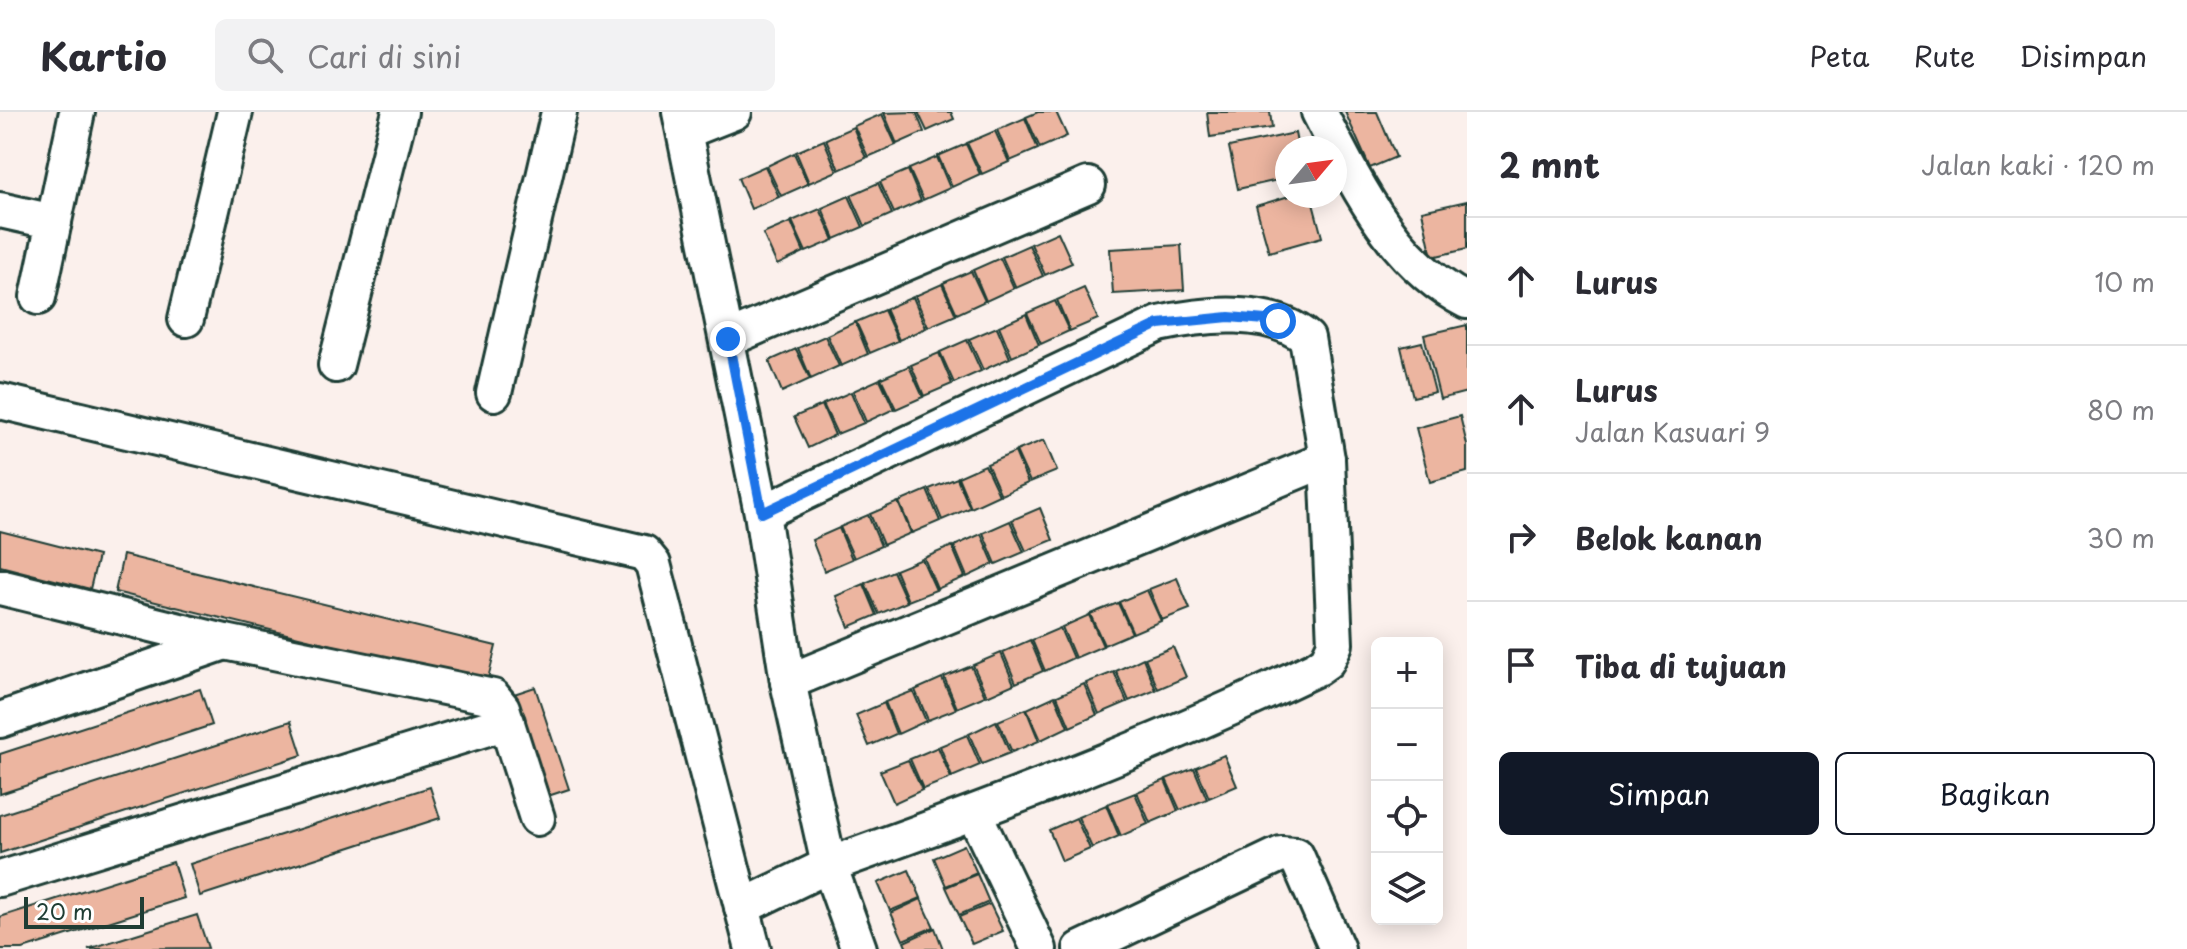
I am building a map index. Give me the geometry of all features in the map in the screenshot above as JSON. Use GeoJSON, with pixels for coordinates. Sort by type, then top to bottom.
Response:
{"type":"FeatureCollection","features":[{"type":"Feature","properties":{"kind":"street"},"geometry":{"type":"LineString","coordinates":[[38,297],[77,112]]}},
{"type":"Feature","properties":{"kind":"street"},"geometry":{"type":"LineString","coordinates":[[186,319],[235,112]]}},
{"type":"Feature","properties":{"kind":"street"},"geometry":{"type":"LineString","coordinates":[[336,365],[400,112]]}},
{"type":"Feature","properties":{"kind":"street"},"geometry":{"type":"LineString","coordinates":[[494,393],[559,112]]}},
{"type":"Feature","properties":{"kind":"street"},"geometry":{"type":"LineString","coordinates":[[734,112],[683,121],[762,513],[788,682],[829,865],[859,949]]}},
{"type":"Feature","properties":{"kind":"street"},"geometry":{"type":"LineString","coordinates":[[1319,112],[1381,223],[1426,276],[1467,301]]}},
{"type":"Feature","properties":{"kind":"street"},"geometry":{"type":"LineString","coordinates":[[728,339],[1088,185]]}},
{"type":"Feature","properties":{"kind":"street"},"geometry":{"type":"LineString","coordinates":[[0,210],[54,222]]}},
{"type":"Feature","properties":{"kind":"street"},"geometry":{"type":"LineString","coordinates":[[742,907],[829,865],[974,813],[1206,718],[1327,661],[1335,644],[1327,459],[1307,338],[1278,321],[1229,317],[1159,324],[762,513]]}},
{"type":"Feature","properties":{"kind":"street"},"geometry":{"type":"LineString","coordinates":[[0,401],[644,553],[653,564],[753,949]]}},
{"type":"Feature","properties":{"kind":"street"},"geometry":{"type":"LineString","coordinates":[[788,682],[1327,459]]}},
{"type":"Feature","properties":{"kind":"street"},"geometry":{"type":"LineString","coordinates":[[0,587],[225,642],[487,695],[501,704],[537,818]]}},
{"type":"Feature","properties":{"kind":"street"},"geometry":{"type":"LineString","coordinates":[[0,720],[225,642]]}},
{"type":"Feature","properties":{"kind":"street"},"geometry":{"type":"LineString","coordinates":[[0,879],[507,722]]}},
{"type":"Feature","properties":{"kind":"street"},"geometry":{"type":"LineString","coordinates":[[974,813],[1039,949]]}},
{"type":"Feature","properties":{"kind":"street"},"geometry":{"type":"LineString","coordinates":[[1081,949],[1281,854],[1296,855],[1337,949]]}},
{"type":"Feature","properties":{"kind":"building"},"geometry":{"type":"Polygon","coordinates":[[[916,112],[924,132],[897,144],[884,113],[916,112]]]}},
{"type":"Feature","properties":{"kind":"building"},"geometry":{"type":"Polygon","coordinates":[[[918,112],[951,112],[954,119],[927,131],[918,112]]]}},
{"type":"Feature","properties":{"kind":"building"},"geometry":{"type":"Polygon","coordinates":[[[1038,112],[1056,112],[1067,136],[1040,148],[1026,117],[1038,112]]]}},
{"type":"Feature","properties":{"kind":"building"},"geometry":{"type":"Polygon","coordinates":[[[1207,112],[1270,112],[1272,128],[1210,137],[1207,112]]]}},
{"type":"Feature","properties":{"kind":"building"},"geometry":{"type":"Polygon","coordinates":[[[1345,112],[1377,112],[1396,157],[1370,168],[1345,112]]]}},
{"type":"Feature","properties":{"kind":"building"},"geometry":{"type":"Polygon","coordinates":[[[882,114],[896,145],[868,157],[854,126],[882,114]]]}},
{"type":"Feature","properties":{"kind":"building"},"geometry":{"type":"Polygon","coordinates":[[[1025,118],[1038,149],[1010,161],[997,130],[1025,118]]]}},
{"type":"Feature","properties":{"kind":"building"},"geometry":{"type":"Polygon","coordinates":[[[853,127],[866,158],[839,170],[826,139],[853,127]]]}},
{"type":"Feature","properties":{"kind":"building"},"geometry":{"type":"Polygon","coordinates":[[[995,131],[1009,162],[982,174],[967,143],[995,131]]]}},
{"type":"Feature","properties":{"kind":"building"},"geometry":{"type":"Polygon","coordinates":[[[1275,137],[1275,181],[1238,189],[1229,147],[1275,137]]]}},
{"type":"Feature","properties":{"kind":"building"},"geometry":{"type":"Polygon","coordinates":[[[824,140],[837,171],[809,183],[796,152],[824,140]]]}},
{"type":"Feature","properties":{"kind":"building"},"geometry":{"type":"Polygon","coordinates":[[[966,144],[980,174],[952,187],[938,156],[966,144]]]}},
{"type":"Feature","properties":{"kind":"building"},"geometry":{"type":"Polygon","coordinates":[[[794,153],[808,184],[781,196],[767,166],[794,153]]]}},
{"type":"Feature","properties":{"kind":"building"},"geometry":{"type":"Polygon","coordinates":[[[937,157],[950,188],[923,200],[909,169],[937,157]]]}},
{"type":"Feature","properties":{"kind":"building"},"geometry":{"type":"Polygon","coordinates":[[[765,166],[779,197],[751,209],[738,178],[765,166]]]}},
{"type":"Feature","properties":{"kind":"building"},"geometry":{"type":"Polygon","coordinates":[[[908,170],[921,201],[894,213],[880,182],[908,170]]]}},
{"type":"Feature","properties":{"kind":"building"},"geometry":{"type":"Polygon","coordinates":[[[878,183],[892,214],[865,226],[851,195],[878,183]]]}},
{"type":"Feature","properties":{"kind":"building"},"geometry":{"type":"Polygon","coordinates":[[[849,196],[863,227],[835,239],[822,208],[849,196]]]}},
{"type":"Feature","properties":{"kind":"building"},"geometry":{"type":"Polygon","coordinates":[[[1275,200],[1275,208],[1314,208],[1322,237],[1269,252],[1256,206],[1275,200]]]}},
{"type":"Feature","properties":{"kind":"building"},"geometry":{"type":"Polygon","coordinates":[[[1467,201],[1467,249],[1432,257],[1422,211],[1467,201]]]}},
{"type":"Feature","properties":{"kind":"building"},"geometry":{"type":"Polygon","coordinates":[[[820,209],[834,240],[806,252],[792,221],[820,209]]]}},
{"type":"Feature","properties":{"kind":"building"},"geometry":{"type":"Polygon","coordinates":[[[791,222],[804,252],[777,265],[763,234],[791,222]]]}},
{"type":"Feature","properties":{"kind":"building"},"geometry":{"type":"Polygon","coordinates":[[[1058,232],[1072,263],[1045,275],[1031,244],[1058,232]]]}},
{"type":"Feature","properties":{"kind":"building"},"geometry":{"type":"Polygon","coordinates":[[[1029,245],[1043,276],[1016,288],[1002,257],[1029,245]]]}},
{"type":"Feature","properties":{"kind":"building"},"geometry":{"type":"Polygon","coordinates":[[[1181,245],[1184,290],[1113,294],[1110,249],[1181,245]]]}},
{"type":"Feature","properties":{"kind":"building"},"geometry":{"type":"Polygon","coordinates":[[[1000,258],[1014,288],[986,301],[973,270],[1000,258]]]}},
{"type":"Feature","properties":{"kind":"building"},"geometry":{"type":"Polygon","coordinates":[[[971,271],[985,301],[957,314],[943,283],[971,271]]]}},
{"type":"Feature","properties":{"kind":"building"},"geometry":{"type":"Polygon","coordinates":[[[942,284],[956,315],[928,327],[915,296],[942,284]]]}},
{"type":"Feature","properties":{"kind":"building"},"geometry":{"type":"Polygon","coordinates":[[[1084,288],[1098,319],[1070,331],[1057,300],[1084,288]]]}},
{"type":"Feature","properties":{"kind":"building"},"geometry":{"type":"Polygon","coordinates":[[[913,297],[926,328],[899,340],[885,309],[913,297]]]}},
{"type":"Feature","properties":{"kind":"building"},"geometry":{"type":"Polygon","coordinates":[[[1055,301],[1069,331],[1041,344],[1027,313],[1055,301]]]}},
{"type":"Feature","properties":{"kind":"building"},"geometry":{"type":"Polygon","coordinates":[[[884,310],[898,341],[870,353],[856,322],[884,310]]]}},
{"type":"Feature","properties":{"kind":"building"},"geometry":{"type":"Polygon","coordinates":[[[1026,314],[1039,345],[1012,357],[999,326],[1026,314]]]}},
{"type":"Feature","properties":{"kind":"building"},"geometry":{"type":"Polygon","coordinates":[[[855,322],[868,354],[841,366],[827,335],[855,322]]]}},
{"type":"Feature","properties":{"kind":"building"},"geometry":{"type":"Polygon","coordinates":[[[1467,325],[1467,392],[1440,399],[1424,335],[1467,325]]]}},
{"type":"Feature","properties":{"kind":"building"},"geometry":{"type":"Polygon","coordinates":[[[997,327],[1010,358],[983,370],[969,339],[997,327]]]}},
{"type":"Feature","properties":{"kind":"building"},"geometry":{"type":"Polygon","coordinates":[[[825,336],[839,366],[811,379],[798,348],[825,336]]]}},
{"type":"Feature","properties":{"kind":"building"},"geometry":{"type":"Polygon","coordinates":[[[967,340],[981,371],[954,383],[940,352],[967,340]]]}},
{"type":"Feature","properties":{"kind":"building"},"geometry":{"type":"Polygon","coordinates":[[[1422,342],[1435,392],[1413,397],[1401,347],[1422,342]]]}},
{"type":"Feature","properties":{"kind":"building"},"geometry":{"type":"Polygon","coordinates":[[[796,349],[810,379],[782,392],[769,361],[796,349]]]}},
{"type":"Feature","properties":{"kind":"building"},"geometry":{"type":"Polygon","coordinates":[[[939,353],[952,384],[924,396],[911,365],[939,353]]]}},
{"type":"Feature","properties":{"kind":"building"},"geometry":{"type":"Polygon","coordinates":[[[909,366],[923,397],[896,409],[881,378],[909,366]]]}},
{"type":"Feature","properties":{"kind":"building"},"geometry":{"type":"Polygon","coordinates":[[[880,379],[894,409],[866,422],[853,391],[880,379]]]}},
{"type":"Feature","properties":{"kind":"building"},"geometry":{"type":"Polygon","coordinates":[[[851,392],[864,423],[837,434],[823,404],[851,392]]]}},
{"type":"Feature","properties":{"kind":"building"},"geometry":{"type":"Polygon","coordinates":[[[822,405],[835,435],[808,448],[794,417],[822,405]]]}},
{"type":"Feature","properties":{"kind":"building"},"geometry":{"type":"Polygon","coordinates":[[[1460,416],[1467,445],[1467,472],[1430,482],[1416,428],[1460,416]]]}},
{"type":"Feature","properties":{"kind":"building"},"geometry":{"type":"Polygon","coordinates":[[[1044,440],[1057,471],[1030,482],[1016,451],[1044,440]]]}},
{"type":"Feature","properties":{"kind":"building"},"geometry":{"type":"Polygon","coordinates":[[[1015,452],[1028,483],[1001,495],[987,464],[1015,452]]]}},
{"type":"Feature","properties":{"kind":"building"},"geometry":{"type":"Polygon","coordinates":[[[985,465],[999,495],[971,508],[958,477],[985,465]]]}},
{"type":"Feature","properties":{"kind":"building"},"geometry":{"type":"Polygon","coordinates":[[[957,478],[970,508],[942,520],[929,489],[957,478]]]}},
{"type":"Feature","properties":{"kind":"building"},"geometry":{"type":"Polygon","coordinates":[[[927,490],[940,521],[912,533],[899,502],[927,490]]]}},
{"type":"Feature","properties":{"kind":"building"},"geometry":{"type":"Polygon","coordinates":[[[898,502],[911,533],[883,545],[870,514],[898,502]]]}},
{"type":"Feature","properties":{"kind":"building"},"geometry":{"type":"Polygon","coordinates":[[[1040,508],[1053,540],[1026,551],[1012,520],[1040,508]]]}},
{"type":"Feature","properties":{"kind":"building"},"geometry":{"type":"Polygon","coordinates":[[[868,515],[881,546],[854,558],[840,527],[868,515]]]}},
{"type":"Feature","properties":{"kind":"building"},"geometry":{"type":"Polygon","coordinates":[[[1010,521],[1024,552],[996,564],[983,533],[1010,521]]]}},
{"type":"Feature","properties":{"kind":"building"},"geometry":{"type":"Polygon","coordinates":[[[839,528],[852,559],[824,571],[812,540],[839,528]]]}},
{"type":"Feature","properties":{"kind":"building"},"geometry":{"type":"Polygon","coordinates":[[[0,531],[98,556],[90,589],[0,566],[0,531]]]}},
{"type":"Feature","properties":{"kind":"building"},"geometry":{"type":"Polygon","coordinates":[[[981,534],[994,564],[967,577],[954,546],[981,534]]]}},
{"type":"Feature","properties":{"kind":"building"},"geometry":{"type":"Polygon","coordinates":[[[952,546],[965,577],[937,589],[924,558],[952,546]]]}},
{"type":"Feature","properties":{"kind":"building"},"geometry":{"type":"Polygon","coordinates":[[[123,555],[496,646],[487,683],[115,592],[123,555]]]}},
{"type":"Feature","properties":{"kind":"building"},"geometry":{"type":"Polygon","coordinates":[[[922,559],[936,590],[908,601],[895,570],[922,559]]]}},
{"type":"Feature","properties":{"kind":"building"},"geometry":{"type":"Polygon","coordinates":[[[893,571],[907,602],[879,614],[865,583],[893,571]]]}},
{"type":"Feature","properties":{"kind":"building"},"geometry":{"type":"Polygon","coordinates":[[[1177,578],[1190,609],[1162,620],[1149,589],[1177,578]]]}},
{"type":"Feature","properties":{"kind":"building"},"geometry":{"type":"Polygon","coordinates":[[[864,584],[877,615],[849,627],[836,596],[864,584]]]}},
{"type":"Feature","properties":{"kind":"building"},"geometry":{"type":"Polygon","coordinates":[[[1147,590],[1161,621],[1133,633],[1119,602],[1147,590]]]}},
{"type":"Feature","properties":{"kind":"building"},"geometry":{"type":"Polygon","coordinates":[[[1118,603],[1132,633],[1104,645],[1090,614],[1118,603]]]}},
{"type":"Feature","properties":{"kind":"building"},"geometry":{"type":"Polygon","coordinates":[[[1089,615],[1103,646],[1075,658],[1062,627],[1089,615]]]}},
{"type":"Feature","properties":{"kind":"building"},"geometry":{"type":"Polygon","coordinates":[[[1060,628],[1073,658],[1045,671],[1032,640],[1060,628]]]}},
{"type":"Feature","properties":{"kind":"building"},"geometry":{"type":"Polygon","coordinates":[[[1030,640],[1043,671],[1016,683],[1003,652],[1030,640]]]}},
{"type":"Feature","properties":{"kind":"building"},"geometry":{"type":"Polygon","coordinates":[[[1173,647],[1186,677],[1158,689],[1145,658],[1173,647]]]}},
{"type":"Feature","properties":{"kind":"building"},"geometry":{"type":"Polygon","coordinates":[[[1001,653],[1014,684],[987,696],[973,665],[1001,653]]]}},
{"type":"Feature","properties":{"kind":"building"},"geometry":{"type":"Polygon","coordinates":[[[1143,658],[1156,690],[1129,701],[1116,671],[1143,658]]]}},
{"type":"Feature","properties":{"kind":"building"},"geometry":{"type":"Polygon","coordinates":[[[971,666],[985,696],[957,708],[944,677],[971,666]]]}},
{"type":"Feature","properties":{"kind":"building"},"geometry":{"type":"Polygon","coordinates":[[[1114,672],[1127,702],[1099,714],[1086,683],[1114,672]]]}},
{"type":"Feature","properties":{"kind":"building"},"geometry":{"type":"Polygon","coordinates":[[[942,678],[956,709],[928,720],[915,690],[942,678]]]}},
{"type":"Feature","properties":{"kind":"building"},"geometry":{"type":"Polygon","coordinates":[[[1084,684],[1097,715],[1070,727],[1057,696],[1084,684]]]}},
{"type":"Feature","properties":{"kind":"building"},"geometry":{"type":"Polygon","coordinates":[[[535,687],[569,789],[539,799],[505,697],[535,687]]]}},
{"type":"Feature","properties":{"kind":"building"},"geometry":{"type":"Polygon","coordinates":[[[200,689],[212,725],[0,794],[0,754],[200,689]]]}},
{"type":"Feature","properties":{"kind":"building"},"geometry":{"type":"Polygon","coordinates":[[[913,691],[926,721],[898,734],[885,702],[913,691]]]}},
{"type":"Feature","properties":{"kind":"building"},"geometry":{"type":"Polygon","coordinates":[[[1055,696],[1068,727],[1041,740],[1027,709],[1055,696]]]}},
{"type":"Feature","properties":{"kind":"building"},"geometry":{"type":"Polygon","coordinates":[[[884,703],[896,734],[869,746],[856,715],[884,703]]]}},
{"type":"Feature","properties":{"kind":"building"},"geometry":{"type":"Polygon","coordinates":[[[1026,709],[1039,741],[1012,752],[998,721],[1026,709]]]}},
{"type":"Feature","properties":{"kind":"building"},"geometry":{"type":"Polygon","coordinates":[[[291,721],[302,755],[0,853],[0,815],[291,721]]]}},
{"type":"Feature","properties":{"kind":"building"},"geometry":{"type":"Polygon","coordinates":[[[996,721],[1010,753],[982,764],[969,734],[996,721]]]}},
{"type":"Feature","properties":{"kind":"building"},"geometry":{"type":"Polygon","coordinates":[[[967,735],[980,765],[952,777],[940,746],[967,735]]]}},
{"type":"Feature","properties":{"kind":"building"},"geometry":{"type":"Polygon","coordinates":[[[938,747],[951,778],[923,789],[910,759],[938,747]]]}},
{"type":"Feature","properties":{"kind":"building"},"geometry":{"type":"Polygon","coordinates":[[[1224,755],[1237,786],[1209,798],[1196,767],[1224,755]]]}},
{"type":"Feature","properties":{"kind":"building"},"geometry":{"type":"Polygon","coordinates":[[[908,760],[922,790],[894,803],[880,771],[908,760]]]}},
{"type":"Feature","properties":{"kind":"building"},"geometry":{"type":"Polygon","coordinates":[[[1194,768],[1207,799],[1180,810],[1166,779],[1194,768]]]}},
{"type":"Feature","properties":{"kind":"building"},"geometry":{"type":"Polygon","coordinates":[[[1165,780],[1178,811],[1150,823],[1137,792],[1165,780]]]}},
{"type":"Feature","properties":{"kind":"building"},"geometry":{"type":"Polygon","coordinates":[[[430,787],[440,818],[200,896],[190,864],[430,787]]]}},
{"type":"Feature","properties":{"kind":"building"},"geometry":{"type":"Polygon","coordinates":[[[1135,793],[1148,824],[1121,836],[1107,804],[1135,793]]]}},
{"type":"Feature","properties":{"kind":"building"},"geometry":{"type":"Polygon","coordinates":[[[1106,805],[1119,836],[1092,848],[1078,817],[1106,805]]]}},
{"type":"Feature","properties":{"kind":"building"},"geometry":{"type":"Polygon","coordinates":[[[1076,818],[1090,849],[1062,861],[1049,830],[1076,818]]]}},
{"type":"Feature","properties":{"kind":"building"},"geometry":{"type":"Polygon","coordinates":[[[964,845],[977,873],[946,886],[934,858],[964,845]]]}},
{"type":"Feature","properties":{"kind":"building"},"geometry":{"type":"Polygon","coordinates":[[[173,862],[184,898],[23,949],[0,949],[0,917],[173,862]]]}},
{"type":"Feature","properties":{"kind":"building"},"geometry":{"type":"Polygon","coordinates":[[[909,870],[921,898],[890,911],[878,883],[909,870]]]}},
{"type":"Feature","properties":{"kind":"building"},"geometry":{"type":"Polygon","coordinates":[[[977,874],[989,902],[959,915],[946,887],[977,874]]]}},
{"type":"Feature","properties":{"kind":"building"},"geometry":{"type":"Polygon","coordinates":[[[921,899],[934,927],[903,940],[891,913],[921,899]]]}},
{"type":"Feature","properties":{"kind":"building"},"geometry":{"type":"Polygon","coordinates":[[[990,904],[1003,931],[972,944],[959,917],[990,904]]]}},
{"type":"Feature","properties":{"kind":"building"},"geometry":{"type":"Polygon","coordinates":[[[197,915],[208,948],[88,949],[197,915]]]}},
{"type":"Feature","properties":{"kind":"building"},"geometry":{"type":"Polygon","coordinates":[[[935,928],[943,949],[907,949],[904,942],[935,928]]]}},
{"type":"Feature","properties":{"kind":"route"},"geometry":{"type":"LineString","coordinates":[[728,339],[762,513],[1159,324],[1182,319],[1229,317],[1278,321]]}}]}
